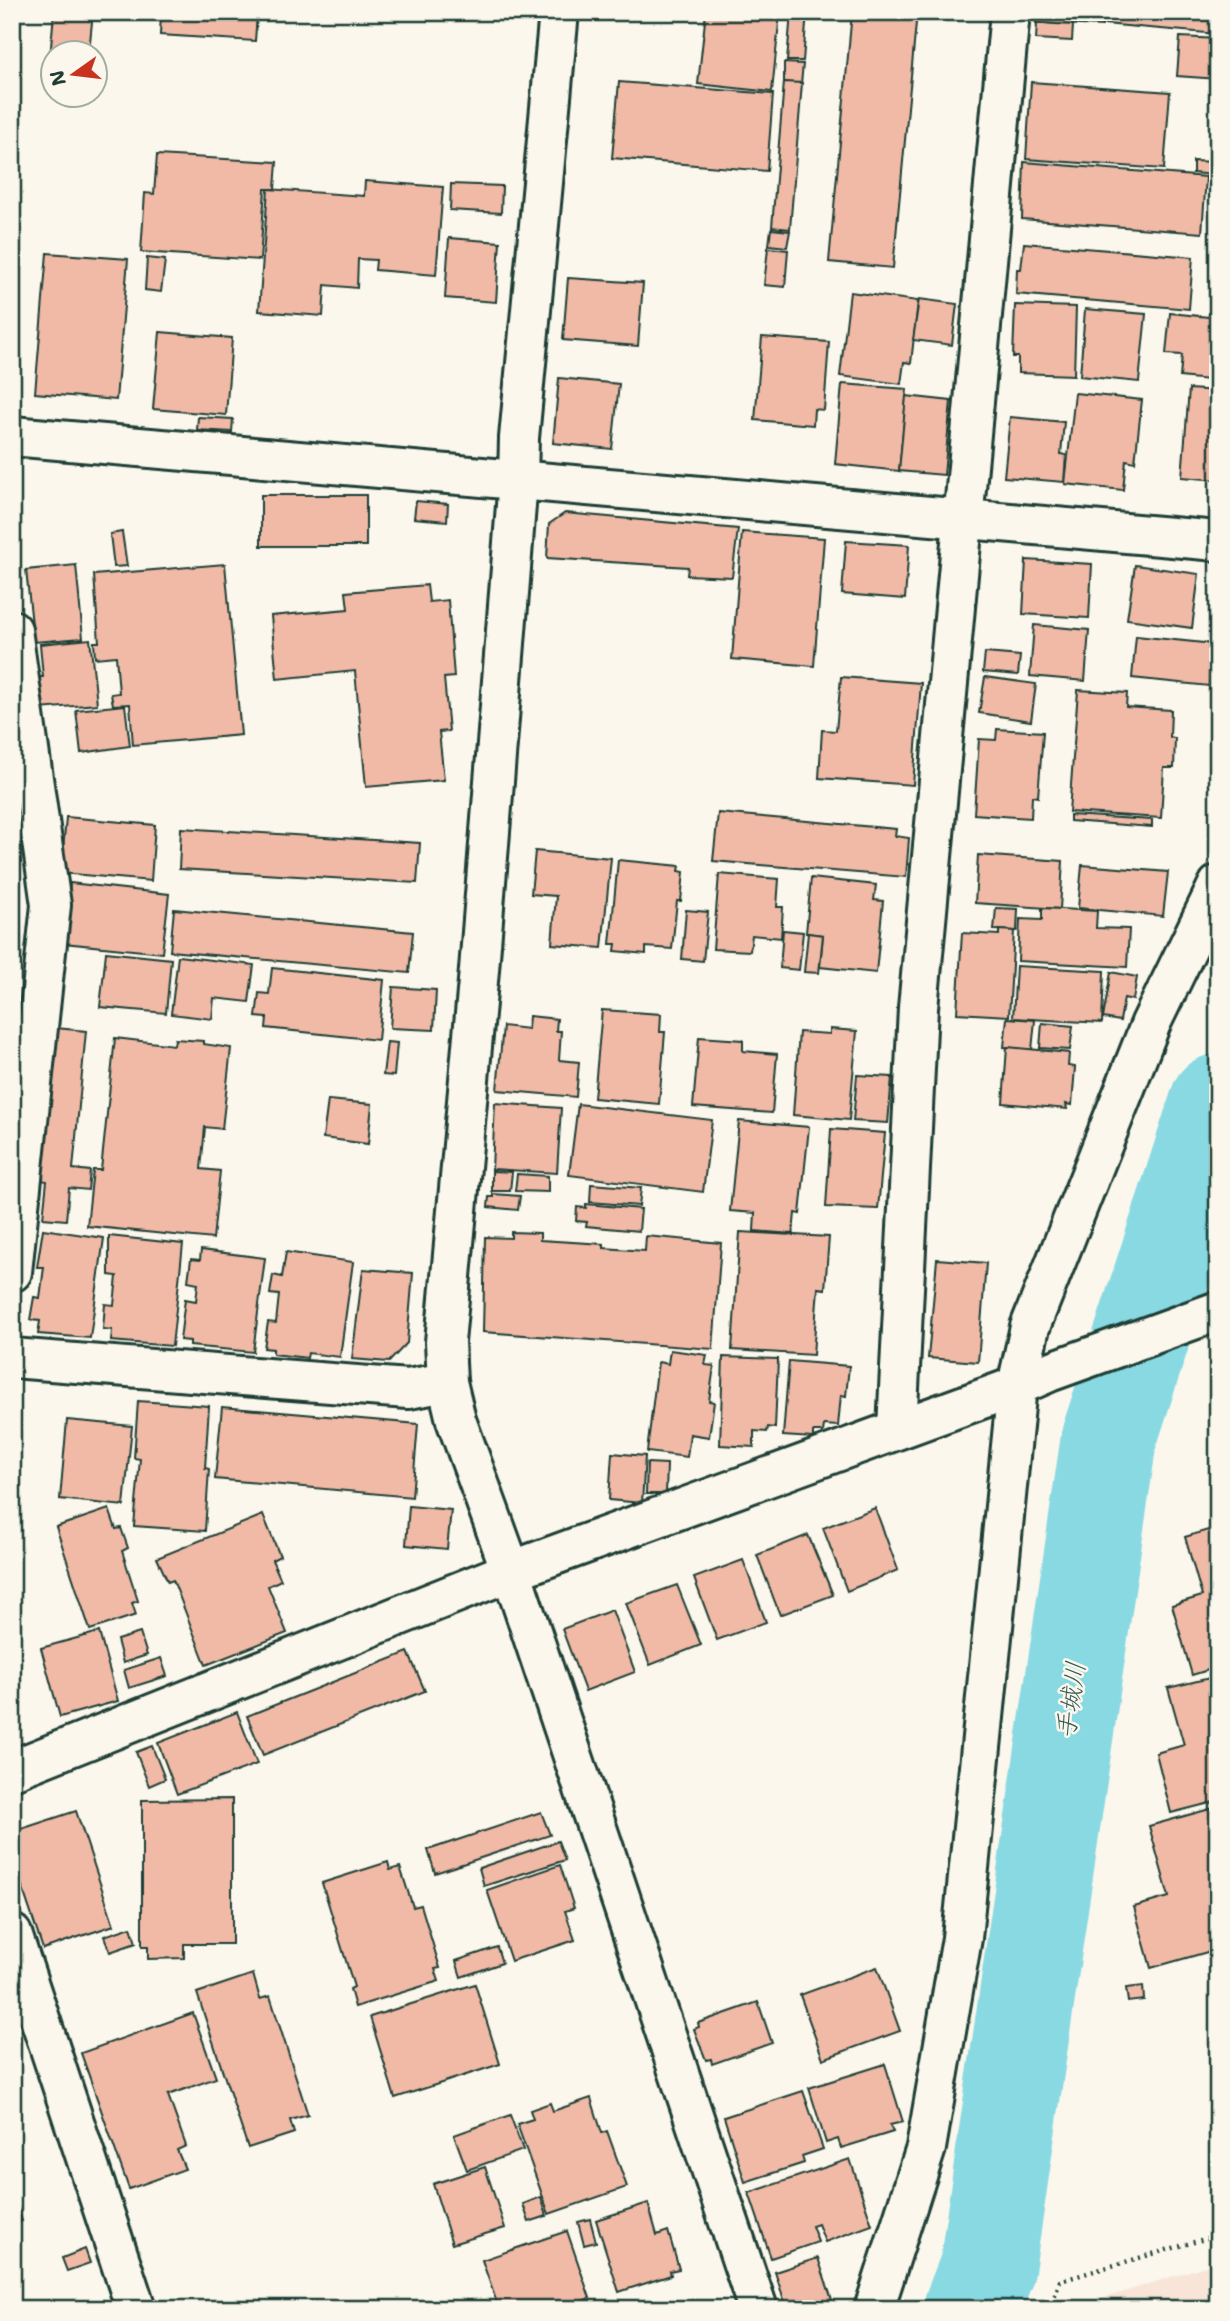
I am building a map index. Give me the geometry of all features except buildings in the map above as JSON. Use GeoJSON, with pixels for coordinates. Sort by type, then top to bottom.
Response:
{"type":"FeatureCollection","features":[{"type":"Feature","properties":{"kind":"street"},"geometry":{"type":"LineString","coordinates":[[559,12],[519,438],[518,480],[479,970],[445,1342],[447,1382],[456,1420],[511,1571],[758,2309]]}},
{"type":"Feature","properties":{"kind":"street"},"geometry":{"type":"LineString","coordinates":[[897,1429],[918,1007],[1010,12]]}},
{"type":"Feature","properties":{"kind":"street"},"geometry":{"type":"LineString","coordinates":[[12,436],[962,521],[1218,541]]}},
{"type":"Feature","properties":{"kind":"street"},"geometry":{"type":"LineString","coordinates":[[12,630],[51,905],[12,1272]]}},
{"type":"Feature","properties":{"kind":"street"},"geometry":{"type":"LineString","coordinates":[[874,2309],[926,2148],[962,1938],[1033,1379],[1030,1327],[1146,1036],[1218,884]]}},
{"type":"Feature","properties":{"kind":"street"},"geometry":{"type":"LineString","coordinates":[[12,1770],[511,1571],[1212,1313]]}},
{"type":"Feature","properties":{"kind":"street"},"geometry":{"type":"LineString","coordinates":[[12,1358],[408,1389],[447,1382]]}},
{"type":"Feature","properties":{"kind":"street"},"geometry":{"type":"LineString","coordinates":[[12,1934],[136,2309]]}},
{"type":"Feature","properties":{"kind":"path"},"geometry":{"type":"LineString","coordinates":[[1050,2309],[1060,2281],[1218,2235]]}},
{"type":"Feature","properties":{"kind":"shaded area"},"geometry":{"type":"Polygon","coordinates":[[[1218,2262],[1218,2309],[1070,2309],[1218,2262]]]}},
{"type":"Feature","properties":{"kind":"waterway","name":"手城川"},"geometry":{"type":"LineString","coordinates":[[971,2309],[987,2268],[1109,1438],[1218,1102]]}}]}
